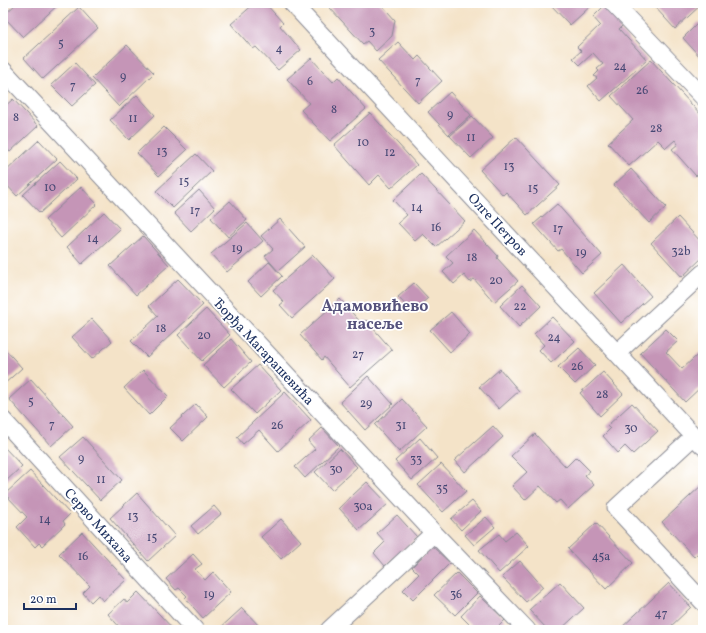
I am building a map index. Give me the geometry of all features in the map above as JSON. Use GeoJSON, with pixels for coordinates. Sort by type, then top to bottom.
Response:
{"type":"FeatureCollection","features":[{"type":"Feature","properties":{"kind":"street","name":"Олге Петров"},"geometry":{"type":"LineString","coordinates":[[292,3],[698,441]]}},
{"type":"Feature","properties":{"kind":"street"},"geometry":{"type":"LineString","coordinates":[[613,3],[703,97]]}},
{"type":"Feature","properties":{"kind":"street","name":"Ђорђа Магарашевића"},"geometry":{"type":"LineString","coordinates":[[6,80],[527,630]]}},
{"type":"Feature","properties":{"kind":"street"},"geometry":{"type":"LineString","coordinates":[[617,353],[703,273]]}},
{"type":"Feature","properties":{"kind":"street","name":"Серво Михаља"},"geometry":{"type":"LineString","coordinates":[[3,420],[195,630]]}},
{"type":"Feature","properties":{"kind":"street"},"geometry":{"type":"LineString","coordinates":[[698,441],[616,508],[703,602]]}},
{"type":"Feature","properties":{"kind":"street"},"geometry":{"type":"LineString","coordinates":[[329,630],[434,533]]}},
{"type":"Feature","properties":{"kind":"building"},"geometry":{"type":"Polygon","coordinates":[[[17,3],[60,3],[23,37],[3,16],[17,3]]]}},
{"type":"Feature","properties":{"kind":"building"},"geometry":{"type":"Polygon","coordinates":[[[255,3],[265,3],[283,23],[280,26],[301,50],[278,70],[256,47],[253,49],[231,24],[255,3]]]}},
{"type":"Feature","properties":{"kind":"building"},"geometry":{"type":"Polygon","coordinates":[[[332,3],[380,3],[395,20],[392,36],[376,51],[367,41],[363,44],[330,8],[334,5],[332,3]]]}},
{"type":"Feature","properties":{"kind":"building"},"geometry":{"type":"Polygon","coordinates":[[[549,3],[594,3],[570,25],[549,3]]]}},
{"type":"Feature","properties":{"kind":"building"},"geometry":{"type":"Polygon","coordinates":[[[607,3],[627,21],[619,29],[647,60],[601,101],[588,86],[597,78],[594,76],[599,71],[597,69],[603,64],[593,53],[580,65],[573,58],[581,51],[577,47],[600,25],[593,17],[607,3]]]}},
{"type":"Feature","properties":{"kind":"building"},"geometry":{"type":"Polygon","coordinates":[[[657,3],[703,3],[675,29],[654,6],[657,3]]]}},
{"type":"Feature","properties":{"kind":"building"},"geometry":{"type":"Polygon","coordinates":[[[79,7],[98,28],[43,79],[24,58],[79,7]]]}},
{"type":"Feature","properties":{"kind":"building"},"geometry":{"type":"Polygon","coordinates":[[[699,22],[703,26],[703,56],[701,58],[683,38],[699,22]]]}},
{"type":"Feature","properties":{"kind":"building"},"geometry":{"type":"Polygon","coordinates":[[[398,42],[415,60],[419,56],[442,81],[418,103],[378,60],[398,42]]]}},
{"type":"Feature","properties":{"kind":"building"},"geometry":{"type":"Polygon","coordinates":[[[127,45],[154,73],[119,107],[92,78],[127,45]]]}},
{"type":"Feature","properties":{"kind":"building"},"geometry":{"type":"Polygon","coordinates":[[[311,58],[333,82],[338,77],[366,109],[330,141],[301,110],[309,103],[287,79],[311,58]]]}},
{"type":"Feature","properties":{"kind":"building"},"geometry":{"type":"Polygon","coordinates":[[[651,60],[703,117],[703,172],[702,170],[696,176],[672,149],[678,144],[675,140],[666,148],[658,140],[629,166],[608,143],[633,120],[611,96],[651,60]]]}},
{"type":"Feature","properties":{"kind":"building"},"geometry":{"type":"Polygon","coordinates":[[[75,63],[95,85],[72,106],[51,85],[75,63]]]}},
{"type":"Feature","properties":{"kind":"building"},"geometry":{"type":"Polygon","coordinates":[[[450,92],[471,115],[449,135],[428,112],[450,92]]]}},
{"type":"Feature","properties":{"kind":"building"},"geometry":{"type":"Polygon","coordinates":[[[137,95],[155,115],[129,140],[110,120],[137,95]]]}},
{"type":"Feature","properties":{"kind":"building"},"geometry":{"type":"Polygon","coordinates":[[[13,99],[38,126],[10,152],[3,144],[3,108],[13,99]]]}},
{"type":"Feature","properties":{"kind":"building"},"geometry":{"type":"Polygon","coordinates":[[[370,113],[417,165],[391,188],[379,175],[369,185],[334,145],[370,113]]]}},
{"type":"Feature","properties":{"kind":"building"},"geometry":{"type":"Polygon","coordinates":[[[472,116],[493,138],[471,158],[450,136],[472,116]]]}},
{"type":"Feature","properties":{"kind":"building"},"geometry":{"type":"Polygon","coordinates":[[[164,127],[187,150],[159,176],[137,153],[164,127]]]}},
{"type":"Feature","properties":{"kind":"building"},"geometry":{"type":"Polygon","coordinates":[[[516,137],[560,185],[527,215],[506,192],[503,195],[480,170],[516,137]]]}},
{"type":"Feature","properties":{"kind":"building"},"geometry":{"type":"Polygon","coordinates":[[[39,140],[57,159],[17,196],[3,181],[3,174],[39,140]]]}},
{"type":"Feature","properties":{"kind":"building"},"geometry":{"type":"Polygon","coordinates":[[[196,154],[212,171],[173,208],[156,191],[196,154]]]}},
{"type":"Feature","properties":{"kind":"building"},"geometry":{"type":"Polygon","coordinates":[[[60,161],[77,179],[40,213],[23,195],[60,161]]]}},
{"type":"Feature","properties":{"kind":"building"},"geometry":{"type":"Polygon","coordinates":[[[631,169],[666,207],[649,223],[614,185],[631,169]]]}},
{"type":"Feature","properties":{"kind":"building"},"geometry":{"type":"Polygon","coordinates":[[[421,174],[465,221],[436,247],[423,234],[415,241],[398,223],[407,215],[393,200],[421,174]]]}},
{"type":"Feature","properties":{"kind":"building"},"geometry":{"type":"Polygon","coordinates":[[[81,187],[97,204],[61,238],[45,220],[81,187]]]}},
{"type":"Feature","properties":{"kind":"building"},"geometry":{"type":"Polygon","coordinates":[[[199,190],[215,208],[191,231],[174,213],[199,190]]]}},
{"type":"Feature","properties":{"kind":"building"},"geometry":{"type":"Polygon","coordinates":[[[230,201],[247,220],[228,237],[211,218],[230,201]]]}},
{"type":"Feature","properties":{"kind":"building"},"geometry":{"type":"Polygon","coordinates":[[[557,204],[602,255],[582,273],[561,249],[558,251],[534,224],[557,204]]]}},
{"type":"Feature","properties":{"kind":"building"},"geometry":{"type":"Polygon","coordinates":[[[104,212],[120,229],[82,264],[67,247],[104,212]]]}},
{"type":"Feature","properties":{"kind":"building"},"geometry":{"type":"Polygon","coordinates":[[[678,217],[703,244],[703,257],[682,277],[651,243],[678,217]]]}},
{"type":"Feature","properties":{"kind":"building"},"geometry":{"type":"Polygon","coordinates":[[[280,219],[305,247],[278,271],[265,256],[273,249],[261,236],[280,219]]]}},
{"type":"Feature","properties":{"kind":"building"},"geometry":{"type":"Polygon","coordinates":[[[247,223],[263,241],[227,272],[211,254],[247,223]]]}},
{"type":"Feature","properties":{"kind":"building"},"geometry":{"type":"Polygon","coordinates":[[[474,230],[518,281],[494,302],[474,279],[470,282],[464,275],[454,284],[443,272],[453,263],[446,256],[474,230]]]}},
{"type":"Feature","properties":{"kind":"building"},"geometry":{"type":"Polygon","coordinates":[[[143,236],[169,265],[136,295],[110,266],[143,236]]]}},
{"type":"Feature","properties":{"kind":"building"},"geometry":{"type":"Polygon","coordinates":[[[313,255],[335,279],[292,318],[280,305],[284,302],[273,290],[313,255]]]}},
{"type":"Feature","properties":{"kind":"building"},"geometry":{"type":"Polygon","coordinates":[[[269,262],[282,276],[261,296],[248,282],[269,262]]]}},
{"type":"Feature","properties":{"kind":"building"},"geometry":{"type":"Polygon","coordinates":[[[624,265],[651,296],[621,323],[594,293],[624,265]]]}},
{"type":"Feature","properties":{"kind":"building"},"geometry":{"type":"Polygon","coordinates":[[[178,279],[203,305],[147,357],[131,341],[158,316],[149,306],[178,279]]]}},
{"type":"Feature","properties":{"kind":"building"},"geometry":{"type":"Polygon","coordinates":[[[414,283],[428,298],[412,312],[398,297],[414,283]]]}},
{"type":"Feature","properties":{"kind":"building"},"geometry":{"type":"Polygon","coordinates":[[[522,285],[541,306],[519,327],[500,306],[522,285]]]}},
{"type":"Feature","properties":{"kind":"building"},"geometry":{"type":"Polygon","coordinates":[[[340,299],[362,324],[366,320],[392,350],[350,387],[324,357],[322,360],[300,335],[340,299]]]}},
{"type":"Feature","properties":{"kind":"building"},"geometry":{"type":"Polygon","coordinates":[[[206,309],[230,335],[202,361],[178,335],[206,309]]]}},
{"type":"Feature","properties":{"kind":"building"},"geometry":{"type":"Polygon","coordinates":[[[451,312],[470,334],[450,352],[430,330],[451,312]]]}},
{"type":"Feature","properties":{"kind":"building"},"geometry":{"type":"Polygon","coordinates":[[[552,317],[575,341],[551,363],[539,350],[544,345],[534,334],[552,317]]]}},
{"type":"Feature","properties":{"kind":"building"},"geometry":{"type":"Polygon","coordinates":[[[92,319],[112,341],[92,359],[72,337],[92,319]]]}},
{"type":"Feature","properties":{"kind":"building"},"geometry":{"type":"Polygon","coordinates":[[[666,329],[678,341],[666,352],[682,369],[703,350],[703,385],[685,402],[640,353],[666,329]]]}},
{"type":"Feature","properties":{"kind":"building"},"geometry":{"type":"Polygon","coordinates":[[[231,339],[251,362],[224,387],[203,365],[231,339]]]}},
{"type":"Feature","properties":{"kind":"building"},"geometry":{"type":"Polygon","coordinates":[[[3,347],[22,368],[3,385],[3,347]]]}},
{"type":"Feature","properties":{"kind":"building"},"geometry":{"type":"Polygon","coordinates":[[[579,348],[595,365],[575,384],[558,367],[579,348]]]}},
{"type":"Feature","properties":{"kind":"building"},"geometry":{"type":"Polygon","coordinates":[[[258,365],[281,390],[255,414],[231,389],[258,365]]]}},
{"type":"Feature","properties":{"kind":"building"},"geometry":{"type":"Polygon","coordinates":[[[500,369],[519,391],[499,409],[479,387],[500,369]]]}},
{"type":"Feature","properties":{"kind":"building"},"geometry":{"type":"Polygon","coordinates":[[[143,370],[168,396],[149,415],[124,388],[143,370]]]}},
{"type":"Feature","properties":{"kind":"building"},"geometry":{"type":"Polygon","coordinates":[[[603,372],[623,394],[600,416],[580,393],[603,372]]]}},
{"type":"Feature","properties":{"kind":"building"},"geometry":{"type":"Polygon","coordinates":[[[368,376],[393,404],[365,430],[340,402],[368,376]]]}},
{"type":"Feature","properties":{"kind":"building"},"geometry":{"type":"Polygon","coordinates":[[[31,379],[73,426],[51,446],[9,399],[31,379]]]}},
{"type":"Feature","properties":{"kind":"building"},"geometry":{"type":"Polygon","coordinates":[[[285,392],[311,420],[278,451],[259,430],[243,444],[237,437],[285,392]]]}},
{"type":"Feature","properties":{"kind":"building"},"geometry":{"type":"Polygon","coordinates":[[[402,399],[427,426],[399,452],[375,425],[402,399]]]}},
{"type":"Feature","properties":{"kind":"building"},"geometry":{"type":"Polygon","coordinates":[[[632,403],[658,431],[633,454],[625,446],[618,453],[603,436],[610,429],[607,426],[632,403]]]}},
{"type":"Feature","properties":{"kind":"building"},"geometry":{"type":"Polygon","coordinates":[[[196,404],[208,417],[183,441],[170,428],[196,404]]]}},
{"type":"Feature","properties":{"kind":"building"},"geometry":{"type":"Polygon","coordinates":[[[493,426],[503,437],[465,472],[455,460],[493,426]]]}},
{"type":"Feature","properties":{"kind":"building"},"geometry":{"type":"Polygon","coordinates":[[[322,428],[339,446],[305,478],[295,467],[315,449],[308,441],[322,428]]]}},
{"type":"Feature","properties":{"kind":"building"},"geometry":{"type":"Polygon","coordinates":[[[535,434],[566,467],[576,457],[590,471],[585,475],[594,485],[568,509],[560,500],[556,503],[540,486],[525,500],[512,486],[527,472],[511,456],[535,434]]]}},
{"type":"Feature","properties":{"kind":"building"},"geometry":{"type":"Polygon","coordinates":[[[83,437],[122,480],[100,500],[60,457],[83,437]]]}},
{"type":"Feature","properties":{"kind":"building"},"geometry":{"type":"Polygon","coordinates":[[[420,438],[437,458],[412,480],[395,461],[420,438]]]}},
{"type":"Feature","properties":{"kind":"building"},"geometry":{"type":"Polygon","coordinates":[[[3,446],[22,466],[3,484],[3,446]]]}},
{"type":"Feature","properties":{"kind":"building"},"geometry":{"type":"Polygon","coordinates":[[[340,449],[357,467],[332,490],[315,472],[340,449]]]}},
{"type":"Feature","properties":{"kind":"building"},"geometry":{"type":"Polygon","coordinates":[[[441,464],[466,491],[443,512],[418,485],[441,464]]]}},
{"type":"Feature","properties":{"kind":"building"},"geometry":{"type":"Polygon","coordinates":[[[30,471],[70,514],[63,521],[65,524],[42,546],[39,543],[35,547],[17,527],[27,517],[5,494],[30,471]]]}},
{"type":"Feature","properties":{"kind":"building"},"geometry":{"type":"Polygon","coordinates":[[[367,482],[388,504],[359,530],[339,508],[367,482]]]}},
{"type":"Feature","properties":{"kind":"building"},"geometry":{"type":"Polygon","coordinates":[[[703,484],[703,548],[694,557],[662,522],[703,484]]]}},
{"type":"Feature","properties":{"kind":"building"},"geometry":{"type":"Polygon","coordinates":[[[137,493],[175,536],[148,561],[110,518],[137,493]]]}},
{"type":"Feature","properties":{"kind":"building"},"geometry":{"type":"Polygon","coordinates":[[[472,501],[481,511],[461,530],[451,519],[472,501]]]}},
{"type":"Feature","properties":{"kind":"building"},"geometry":{"type":"Polygon","coordinates":[[[214,506],[221,514],[198,534],[191,526],[214,506]]]}},
{"type":"Feature","properties":{"kind":"building"},"geometry":{"type":"Polygon","coordinates":[[[397,515],[417,537],[385,566],[374,553],[385,542],[377,533],[397,515]]]}},
{"type":"Feature","properties":{"kind":"building"},"geometry":{"type":"Polygon","coordinates":[[[486,517],[495,527],[474,545],[465,535],[486,517]]]}},
{"type":"Feature","properties":{"kind":"building"},"geometry":{"type":"Polygon","coordinates":[[[281,519],[301,541],[281,559],[261,537],[281,519]]]}},
{"type":"Feature","properties":{"kind":"building"},"geometry":{"type":"Polygon","coordinates":[[[596,523],[633,563],[606,589],[568,549],[596,523]]]}},
{"type":"Feature","properties":{"kind":"building"},"geometry":{"type":"Polygon","coordinates":[[[82,532],[126,580],[103,601],[98,595],[91,602],[83,593],[90,586],[59,554],[82,532]]]}},
{"type":"Feature","properties":{"kind":"building"},"geometry":{"type":"Polygon","coordinates":[[[516,532],[529,546],[499,573],[479,550],[499,534],[505,541],[516,532]]]}},
{"type":"Feature","properties":{"kind":"building"},"geometry":{"type":"Polygon","coordinates":[[[432,546],[450,563],[413,600],[403,590],[419,574],[412,567],[432,546]]]}},
{"type":"Feature","properties":{"kind":"building"},"geometry":{"type":"Polygon","coordinates":[[[193,554],[202,564],[195,569],[205,580],[213,572],[231,592],[203,618],[185,598],[187,596],[179,588],[176,590],[166,579],[193,554]]]}},
{"type":"Feature","properties":{"kind":"building"},"geometry":{"type":"Polygon","coordinates":[[[520,561],[543,587],[526,602],[502,577],[520,561]]]}},
{"type":"Feature","properties":{"kind":"building"},"geometry":{"type":"Polygon","coordinates":[[[457,573],[477,593],[455,615],[434,595],[457,573]]]}},
{"type":"Feature","properties":{"kind":"building"},"geometry":{"type":"Polygon","coordinates":[[[560,582],[584,608],[560,630],[548,630],[529,610],[560,582]]]}},
{"type":"Feature","properties":{"kind":"building"},"geometry":{"type":"Polygon","coordinates":[[[669,583],[691,607],[667,630],[619,630],[669,583]]]}},
{"type":"Feature","properties":{"kind":"building"},"geometry":{"type":"Polygon","coordinates":[[[138,592],[174,630],[122,630],[108,614],[124,599],[127,603],[138,592]]]}},
{"type":"Feature","properties":{"kind":"building"},"geometry":{"type":"Polygon","coordinates":[[[480,596],[505,620],[495,630],[475,630],[461,616],[480,596]]]}},
{"type":"Feature","properties":{"kind":"building"},"geometry":{"type":"Polygon","coordinates":[[[242,608],[263,630],[218,630],[242,608]]]}},
{"type":"Feature","properties":{"kind":"district","name":"Адамовићево насеље"},"geometry":{"type":"Point","coordinates":[375,314]}}]}
